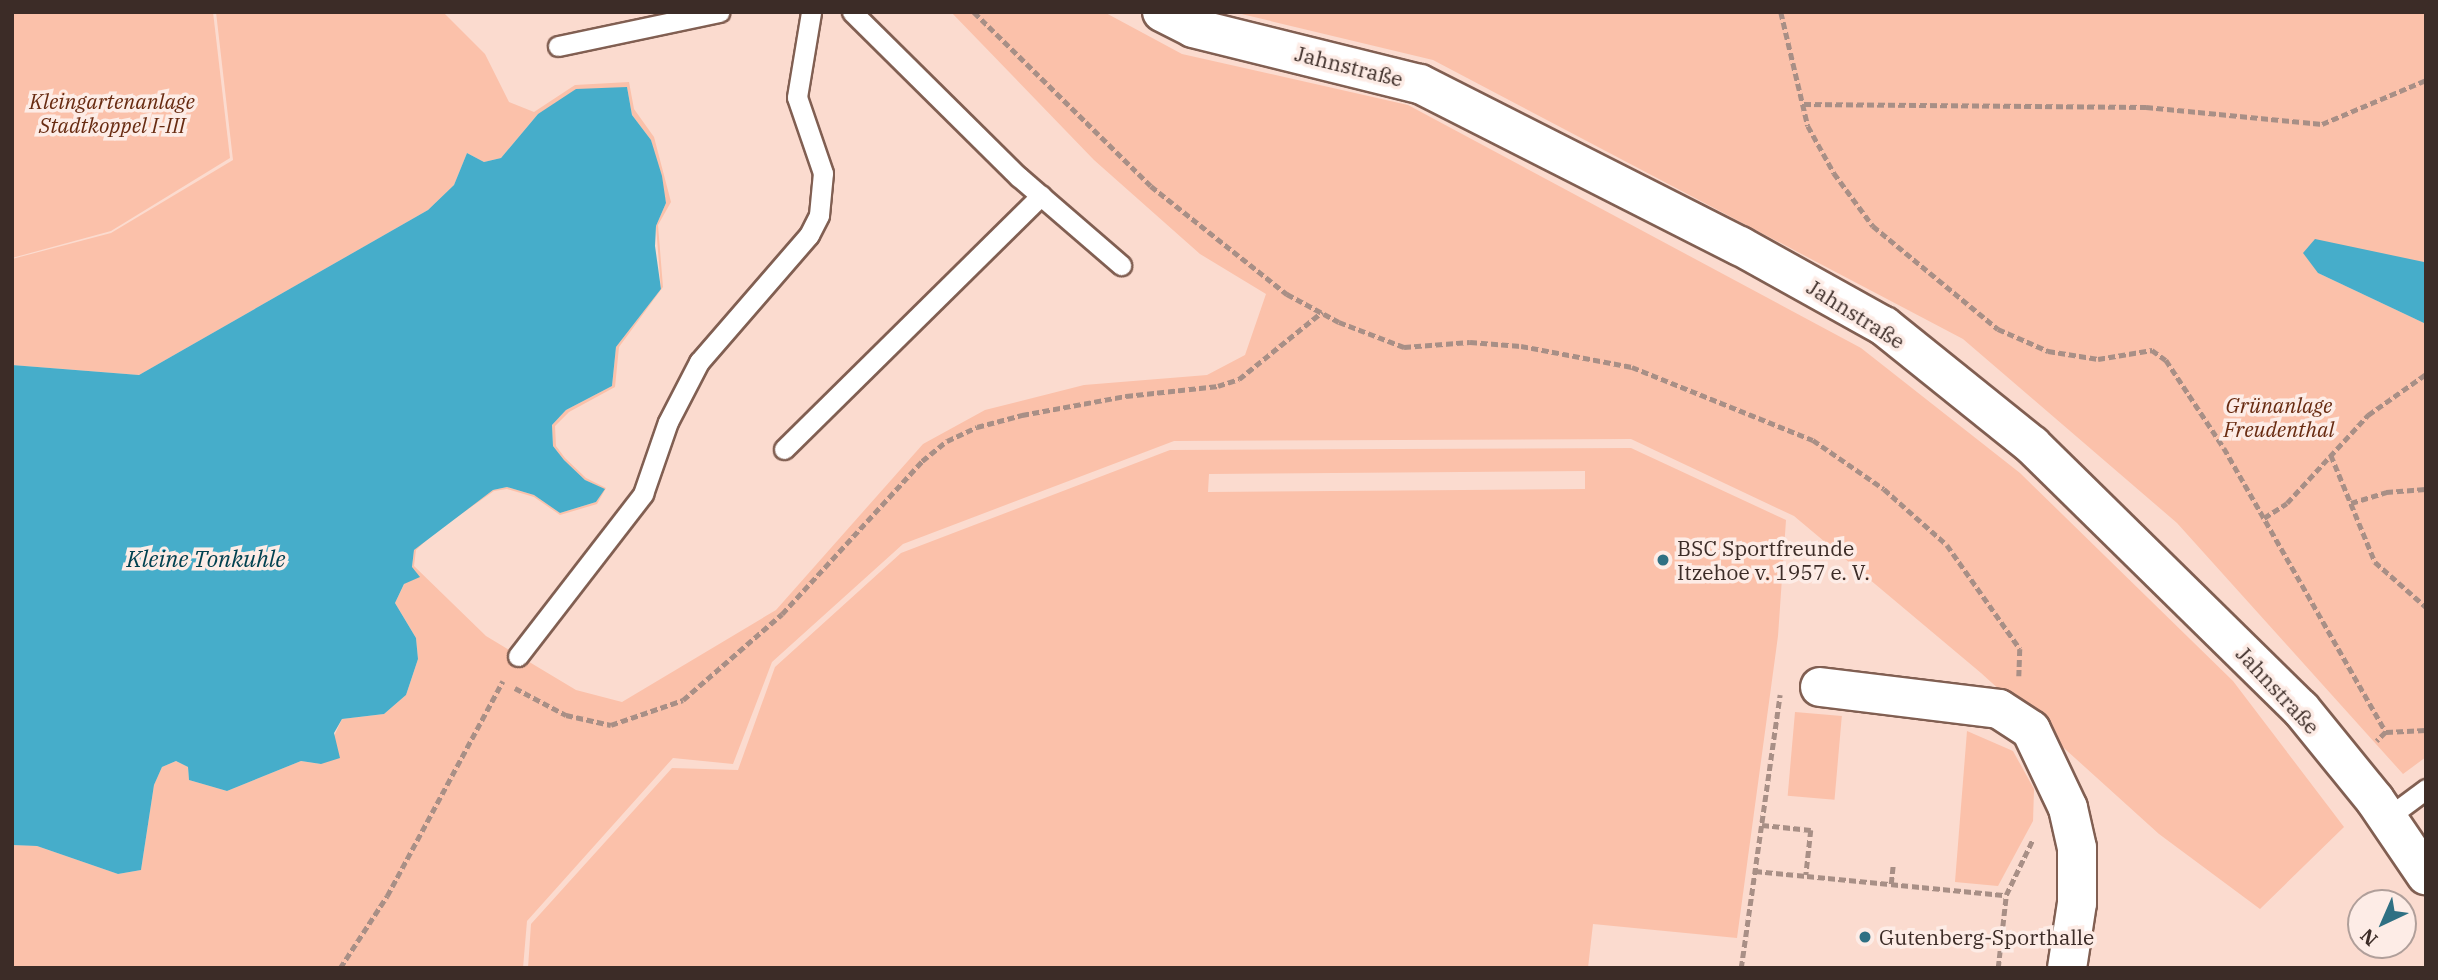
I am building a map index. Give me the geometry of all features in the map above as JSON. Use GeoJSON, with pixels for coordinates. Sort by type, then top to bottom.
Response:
{"type":"FeatureCollection","features":[{"type":"Feature","properties":{"kind":"street","name":"Jahnstraße"},"geometry":{"type":"LineString","coordinates":[[1162,12],[1193,28],[1420,84],[1740,246],[1884,326],[2032,445],[2301,709],[2387,817],[2426,875]]}},
{"type":"Feature","properties":{"kind":"street"},"geometry":{"type":"LineString","coordinates":[[1820,687],[1965,702],[2000,709],[2015,718],[2038,739],[2072,827],[2079,873],[2067,968]]}},
{"type":"Feature","properties":{"kind":"lane"},"geometry":{"type":"LineString","coordinates":[[558,46],[719,12]]}},
{"type":"Feature","properties":{"kind":"lane"},"geometry":{"type":"LineString","coordinates":[[517,656],[643,494],[668,422],[699,362],[809,235],[819,215],[823,173],[797,97],[811,12]]}},
{"type":"Feature","properties":{"kind":"lane"},"geometry":{"type":"LineString","coordinates":[[852,12],[1041,196],[1121,265]]}},
{"type":"Feature","properties":{"kind":"lane"},"geometry":{"type":"LineString","coordinates":[[784,449],[1041,196]]}},
{"type":"Feature","properties":{"kind":"lane"},"geometry":{"type":"LineString","coordinates":[[2387,817],[2426,789]]}},
{"type":"Feature","properties":{"kind":"path"},"geometry":{"type":"LineString","coordinates":[[974,12],[1151,186],[1277,287],[1322,312],[1379,341],[1404,347],[1470,342],[1521,346],[1632,366],[1813,440],[1884,489],[1947,545],[2020,649],[2015,718]]}},
{"type":"Feature","properties":{"kind":"path"},"geometry":{"type":"LineString","coordinates":[[1781,12],[1808,126],[1834,173],[1872,226],[1998,329],[2048,351],[2098,359],[2152,350],[2166,360],[2263,518],[2386,732]]}},
{"type":"Feature","properties":{"kind":"path"},"geometry":{"type":"LineString","coordinates":[[1804,104],[2146,107],[2322,124],[2426,80]]}},
{"type":"Feature","properties":{"kind":"path"},"geometry":{"type":"LineString","coordinates":[[503,682],[566,715],[611,725],[683,700],[782,614],[922,461],[947,441],[977,427],[1022,415],[1126,396],[1218,386],[1240,379],[1268,360],[1322,312]]}},
{"type":"Feature","properties":{"kind":"path"},"geometry":{"type":"LineString","coordinates":[[2263,518],[2287,503],[2368,415],[2426,374]]}},
{"type":"Feature","properties":{"kind":"path"},"geometry":{"type":"LineString","coordinates":[[2331,455],[2375,562],[2426,607]]}},
{"type":"Feature","properties":{"kind":"path"},"geometry":{"type":"LineString","coordinates":[[2351,503],[2386,492],[2426,489]]}},
{"type":"Feature","properties":{"kind":"path"},"geometry":{"type":"LineString","coordinates":[[340,968],[393,885],[517,656]]}},
{"type":"Feature","properties":{"kind":"path"},"geometry":{"type":"LineString","coordinates":[[1741,968],[1782,683],[1820,687]]}},
{"type":"Feature","properties":{"kind":"path"},"geometry":{"type":"LineString","coordinates":[[2348,767],[2386,732],[2426,730]]}},
{"type":"Feature","properties":{"kind":"path"},"geometry":{"type":"LineString","coordinates":[[1762,825],[1811,830],[1806,876]]}},
{"type":"Feature","properties":{"kind":"path"},"geometry":{"type":"LineString","coordinates":[[1998,968],[2006,895],[2034,837],[2072,827]]}},
{"type":"Feature","properties":{"kind":"path"},"geometry":{"type":"LineString","coordinates":[[1891,884],[1893,864]]}},
{"type":"Feature","properties":{"kind":"path"},"geometry":{"type":"LineString","coordinates":[[1755,871],[2006,895]]}},
{"type":"Feature","properties":{"kind":"green space","name":"Kleingartenanlage Stadtkoppel I-III"},"geometry":{"type":"Polygon","coordinates":[[[12,12],[213,12],[230,158],[111,231],[12,258],[12,12]]]}},
{"type":"Feature","properties":{"kind":"green space"},"geometry":{"type":"Polygon","coordinates":[[[216,12],[443,12],[485,54],[509,102],[534,112],[575,85],[629,82],[634,109],[654,137],[671,202],[658,225],[663,287],[619,347],[615,387],[569,412],[555,426],[556,446],[565,458],[586,478],[606,488],[597,504],[560,515],[534,497],[507,489],[494,491],[434,533],[416,550],[414,566],[486,636],[576,690],[622,702],[776,610],[923,444],[985,410],[1084,385],[1207,375],[1245,355],[1266,294],[1200,254],[1094,160],[951,12],[1104,12],[1182,54],[1408,105],[1861,348],[2020,473],[2233,681],[2344,827],[2260,909],[2159,834],[1981,673],[1794,516],[1631,439],[1174,441],[903,544],[772,662],[733,764],[673,758],[527,921],[523,968],[12,968],[12,845],[37,846],[118,874],[141,870],[154,785],[162,767],[176,761],[188,767],[189,780],[227,791],[301,761],[321,764],[342,719],[384,714],[406,695],[418,659],[416,638],[395,603],[412,568],[414,550],[431,534],[493,490],[507,487],[534,495],[560,513],[596,502],[604,489],[585,480],[564,460],[553,446],[552,425],[566,410],[612,386],[616,347],[661,289],[656,226],[666,203],[651,140],[632,115],[627,87],[538,114],[501,158],[484,162],[467,153],[454,185],[428,210],[139,375],[12,365],[12,259],[111,233],[233,160],[216,12]]]}},
{"type":"Feature","properties":{"kind":"green space","name":"Grünanlage Freudenthal"},"geometry":{"type":"Polygon","coordinates":[[[1233,12],[2426,12],[2426,263],[2358,250],[2318,273],[2426,324],[2426,757],[2403,774],[2177,523],[1963,339],[1433,60],[1233,12]]]}},
{"type":"Feature","properties":{"kind":"green space"},"geometry":{"type":"Polygon","coordinates":[[[1631,448],[1786,520],[1778,636],[1737,938],[1593,924],[1588,968],[528,968],[531,924],[672,768],[738,770],[775,667],[901,553],[1170,450],[1631,448]],[[1585,471],[1209,474],[1208,492],[1585,489],[1585,471]]]}},
{"type":"Feature","properties":{"kind":"green space"},"geometry":{"type":"Polygon","coordinates":[[[1795,712],[1842,716],[1835,800],[1788,796],[1795,712]]]}},
{"type":"Feature","properties":{"kind":"green space"},"geometry":{"type":"Polygon","coordinates":[[[1967,731],[2013,751],[2034,789],[2033,821],[1998,886],[1955,882],[1967,731]]]}},
{"type":"Feature","properties":{"kind":"water","name":"Kleine Tonkuhle"},"geometry":{"type":"Polygon","coordinates":[[[627,87],[632,115],[651,140],[662,176],[666,203],[656,226],[655,246],[661,289],[616,347],[612,386],[566,410],[552,425],[553,446],[564,460],[585,480],[605,489],[596,502],[560,513],[534,495],[507,487],[493,490],[414,550],[412,567],[420,577],[404,584],[395,603],[416,638],[418,659],[406,695],[384,714],[342,719],[334,733],[340,758],[321,764],[301,761],[227,791],[189,780],[188,767],[176,761],[162,767],[154,785],[141,870],[118,874],[37,846],[12,845],[12,365],[139,375],[428,210],[454,185],[467,153],[484,162],[501,158],[538,114],[576,89],[627,87]]]}},
{"type":"Feature","properties":{"kind":"water"},"geometry":{"type":"Polygon","coordinates":[[[2315,239],[2424,262],[2426,324],[2318,273],[2303,253],[2315,239]]]}},
{"type":"Feature","properties":{"kind":"place","name":"BSC Sportfreunde Itzehoe v. 1957 e. V."},"geometry":{"type":"Point","coordinates":[1663,560]}},
{"type":"Feature","properties":{"kind":"place","name":"Gutenberg-Sporthalle"},"geometry":{"type":"Point","coordinates":[1865,937]}}]}
